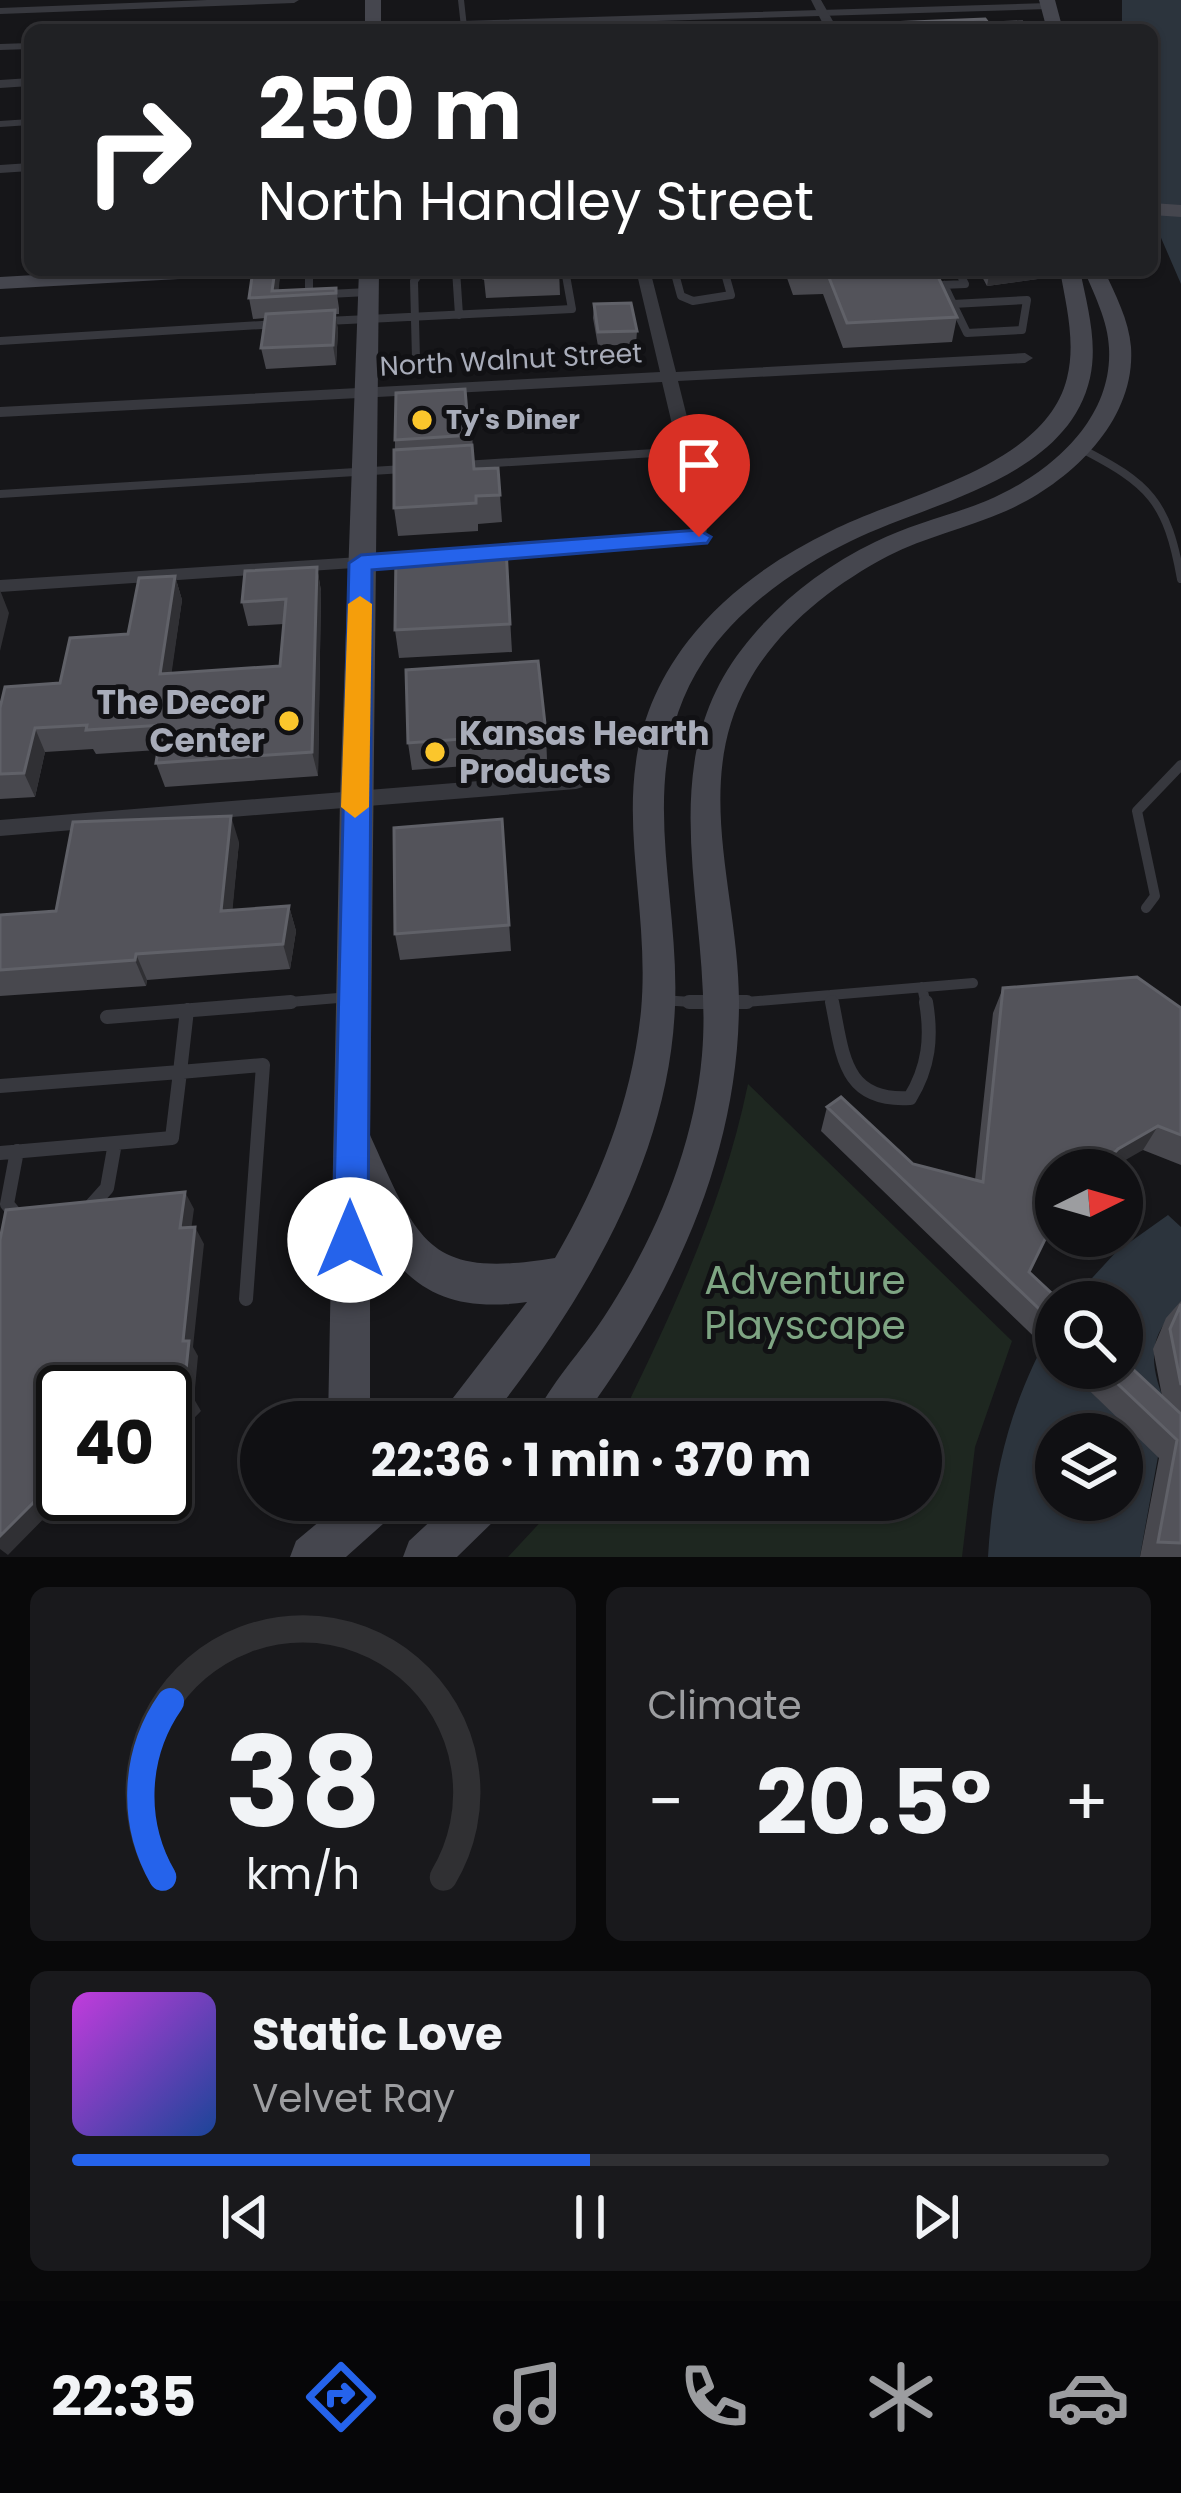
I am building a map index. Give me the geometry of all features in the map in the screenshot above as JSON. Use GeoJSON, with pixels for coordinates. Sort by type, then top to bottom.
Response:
{"type":"FeatureCollection","features":[{"type":"Feature","properties":{"kind":"main road"},"geometry":{"type":"LineString","coordinates":[[0,283],[125,276]]}},
{"type":"Feature","properties":{"kind":"main road"},"geometry":{"type":"LineString","coordinates":[[478,1401],[506,1368],[606,1210],[635,1132],[658,1000],[655,929],[643,844],[644,787],[675,687],[697,648],[786,568],[862,525],[996,472],[1057,424],[1082,375],[1084,338],[1071,276]]}},
{"type":"Feature","properties":{"kind":"main road"},"geometry":{"type":"LineString","coordinates":[[571,1401],[652,1280],[689,1189],[715,1097],[722,1004],[719,943],[704,855],[702,785],[712,736],[732,684],[766,634],[808,594],[884,547],[1011,499],[1079,448],[1100,422],[1115,390],[1120,363],[1119,342],[1096,276]]}},
{"type":"Feature","properties":{"kind":"main road"},"geometry":{"type":"LineString","coordinates":[[349,1401],[355,800],[369,281]]}},
{"type":"Feature","properties":{"kind":"main road"},"geometry":{"type":"LineString","coordinates":[[351,1133],[388,1223],[423,1267],[462,1286],[507,1288],[567,1276]]}},
{"type":"Feature","properties":{"kind":"main road"},"geometry":{"type":"LineString","coordinates":[[312,1557],[356,1521]]}},
{"type":"Feature","properties":{"kind":"main road"},"geometry":{"type":"LineString","coordinates":[[425,1557],[462,1521]]}},
{"type":"Feature","properties":{"kind":"street"},"geometry":{"type":"LineString","coordinates":[[4,11],[294,0]]}},
{"type":"Feature","properties":{"kind":"street"},"geometry":{"type":"LineString","coordinates":[[464,556],[699,537],[701,509],[645,276]]}},
{"type":"Feature","properties":{"kind":"street","name":"North Walnut Street"},"geometry":{"type":"LineString","coordinates":[[0,412],[1025,358]]}},
{"type":"Feature","properties":{"kind":"street"},"geometry":{"type":"LineString","coordinates":[[0,586],[441,557]]}},
{"type":"Feature","properties":{"kind":"street"},"geometry":{"type":"LineString","coordinates":[[0,827],[576,781]]}},
{"type":"Feature","properties":{"kind":"lane"},"geometry":{"type":"LineString","coordinates":[[512,24],[819,5],[1053,2]]}},
{"type":"Feature","properties":{"kind":"lane"},"geometry":{"type":"LineString","coordinates":[[309,276],[309,295],[369,281]]}},
{"type":"Feature","properties":{"kind":"lane"},"geometry":{"type":"LineString","coordinates":[[416,359],[417,276]]}},
{"type":"Feature","properties":{"kind":"lane"},"geometry":{"type":"LineString","coordinates":[[456,276],[459,315]]}},
{"type":"Feature","properties":{"kind":"lane"},"geometry":{"type":"LineString","coordinates":[[318,322],[572,309],[567,276]]}},
{"type":"Feature","properties":{"kind":"lane"},"geometry":{"type":"LineString","coordinates":[[676,276],[681,296],[693,301],[731,295],[726,276]]}},
{"type":"Feature","properties":{"kind":"lane"},"geometry":{"type":"LineString","coordinates":[[923,286],[965,284],[961,276]]}},
{"type":"Feature","properties":{"kind":"lane"},"geometry":{"type":"LineString","coordinates":[[944,285],[967,333],[1022,330]]}},
{"type":"Feature","properties":{"kind":"lane"},"geometry":{"type":"LineString","coordinates":[[953,304],[1027,300],[1022,330],[1025,358]]}},
{"type":"Feature","properties":{"kind":"lane"},"geometry":{"type":"LineString","coordinates":[[0,340],[295,323]]}},
{"type":"Feature","properties":{"kind":"lane"},"geometry":{"type":"LineString","coordinates":[[1079,448],[1140,482],[1161,502],[1172,522],[1181,580]]}},
{"type":"Feature","properties":{"kind":"lane"},"geometry":{"type":"LineString","coordinates":[[440,466],[686,451]]}},
{"type":"Feature","properties":{"kind":"lane"},"geometry":{"type":"LineString","coordinates":[[0,494],[418,468]]}},
{"type":"Feature","properties":{"kind":"lane"},"geometry":{"type":"LineString","coordinates":[[1146,908],[1156,896],[1137,811],[1181,765]]}},
{"type":"Feature","properties":{"kind":"lane"},"geometry":{"type":"LineString","coordinates":[[658,1000],[722,1004],[973,982]]}},
{"type":"Feature","properties":{"kind":"lane"},"geometry":{"type":"LineString","coordinates":[[831,995],[848,1072],[860,1091],[886,1102],[910,1098],[923,1079],[931,1041],[922,987]]}},
{"type":"Feature","properties":{"kind":"lane"},"geometry":{"type":"LineString","coordinates":[[107,1017],[353,997]]}},
{"type":"Feature","properties":{"kind":"lane"},"geometry":{"type":"LineString","coordinates":[[0,1153],[172,1138],[187,1010]]}},
{"type":"Feature","properties":{"kind":"lane"},"geometry":{"type":"LineString","coordinates":[[0,1086],[263,1065],[246,1299]]}},
{"type":"Feature","properties":{"kind":"lane"},"geometry":{"type":"LineString","coordinates":[[62,1212],[84,1210],[105,1195],[116,1143]]}},
{"type":"Feature","properties":{"kind":"lane"},"geometry":{"type":"LineString","coordinates":[[17,1151],[7,1204],[18,1216],[40,1214]]}},
{"type":"Feature","properties":{"kind":"green space","name":"Adventure Playscape"},"geometry":{"type":"Polygon","coordinates":[[[748,1084],[1012,1341],[975,1447],[962,1557],[508,1557],[541,1521],[942,1521],[942,1401],[629,1401],[677,1298],[737,1129],[748,1084]]]}},
{"type":"Feature","properties":{"kind":"shaded area"},"geometry":{"type":"Polygon","coordinates":[[[1122,0],[1181,0],[1181,284],[1158,231],[1158,24],[1122,24],[1122,0]]]}},
{"type":"Feature","properties":{"kind":"shaded area"},"geometry":{"type":"Polygon","coordinates":[[[1168,1215],[1181,1227],[1181,1307],[1161,1329],[1154,1353],[1167,1407],[1140,1556],[1146,1557],[988,1557],[1007,1435],[1035,1363],[1035,1389],[1143,1389],[1143,1281],[1089,1281],[1111,1257],[1143,1257],[1143,1233],[1168,1215]]]}},
{"type":"Feature","properties":{"kind":"building"},"geometry":{"type":"Polygon","coordinates":[[[985,19],[1024,24],[865,24],[985,19]]]}},
{"type":"Feature","properties":{"kind":"building"},"geometry":{"type":"Polygon","coordinates":[[[252,276],[274,276],[272,291],[336,288],[336,293],[249,298],[252,276]]]}},
{"type":"Feature","properties":{"kind":"building"},"geometry":{"type":"Polygon","coordinates":[[[828,276],[938,276],[957,317],[847,323],[828,276]]]}},
{"type":"Feature","properties":{"kind":"building"},"geometry":{"type":"Polygon","coordinates":[[[631,303],[637,331],[598,332],[594,304],[631,303]]]}},
{"type":"Feature","properties":{"kind":"building"},"geometry":{"type":"Polygon","coordinates":[[[335,310],[333,345],[261,348],[266,314],[335,310]]]}},
{"type":"Feature","properties":{"kind":"building"},"geometry":{"type":"Polygon","coordinates":[[[465,389],[472,435],[395,440],[396,393],[465,389]]]}},
{"type":"Feature","properties":{"kind":"building"},"geometry":{"type":"Polygon","coordinates":[[[472,445],[474,469],[498,468],[500,495],[476,496],[476,503],[394,508],[394,450],[472,445]]]}},
{"type":"Feature","properties":{"kind":"building"},"geometry":{"type":"Polygon","coordinates":[[[506,548],[510,624],[395,630],[396,554],[506,548]]]}},
{"type":"Feature","properties":{"kind":"building"},"geometry":{"type":"Polygon","coordinates":[[[317,567],[312,752],[156,763],[162,725],[35,728],[24,773],[0,774],[0,708],[5,687],[60,683],[70,638],[128,634],[139,578],[175,576],[160,674],[280,666],[286,599],[242,602],[245,571],[317,567]]]}},
{"type":"Feature","properties":{"kind":"building"},"geometry":{"type":"Polygon","coordinates":[[[538,661],[546,733],[408,743],[406,670],[538,661]]]}},
{"type":"Feature","properties":{"kind":"building"},"geometry":{"type":"Polygon","coordinates":[[[231,816],[221,911],[289,906],[283,944],[0,970],[0,915],[56,911],[73,822],[231,816]]]}},
{"type":"Feature","properties":{"kind":"building"},"geometry":{"type":"Polygon","coordinates":[[[502,819],[509,925],[395,934],[394,828],[502,819]]]}},
{"type":"Feature","properties":{"kind":"building"},"geometry":{"type":"Polygon","coordinates":[[[1137,977],[1181,1008],[1181,1135],[1158,1126],[1118,1149],[1035,1149],[1036,1257],[1029,1272],[1039,1281],[1035,1305],[827,1107],[841,1097],[913,1164],[983,1182],[1003,988],[1137,977]]]}},
{"type":"Feature","properties":{"kind":"building"},"geometry":{"type":"Polygon","coordinates":[[[185,1192],[180,1228],[195,1227],[183,1341],[189,1341],[186,1365],[36,1365],[36,1500],[0,1536],[0,1240],[6,1210],[185,1192]]]}},
{"type":"Feature","properties":{"kind":"building"},"geometry":{"type":"Polygon","coordinates":[[[1181,1304],[1181,1385],[1170,1329],[1181,1304]]]}},
{"type":"Feature","properties":{"kind":"building"},"geometry":{"type":"Polygon","coordinates":[[[1143,1379],[1181,1414],[1181,1543],[1158,1542],[1177,1440],[1123,1389],[1143,1389],[1143,1379]]]}},
{"type":"Feature","properties":{"kind":"slow traffic"},"geometry":{"type":"LineString","coordinates":[[355,807],[360,604]]}},
{"type":"Feature","properties":{"kind":"place","name":"Ty's Diner"},"geometry":{"type":"Point","coordinates":[422,420]}},
{"type":"Feature","properties":{"kind":"place","name":"The Decor Center"},"geometry":{"type":"Point","coordinates":[289,721]}},
{"type":"Feature","properties":{"kind":"place","name":"Kansas Hearth Products"},"geometry":{"type":"Point","coordinates":[435,752]}},
{"type":"Feature","properties":{"kind":"route"},"geometry":{"type":"LineString","coordinates":[[350,1240],[361,563],[699,537]]}}]}
